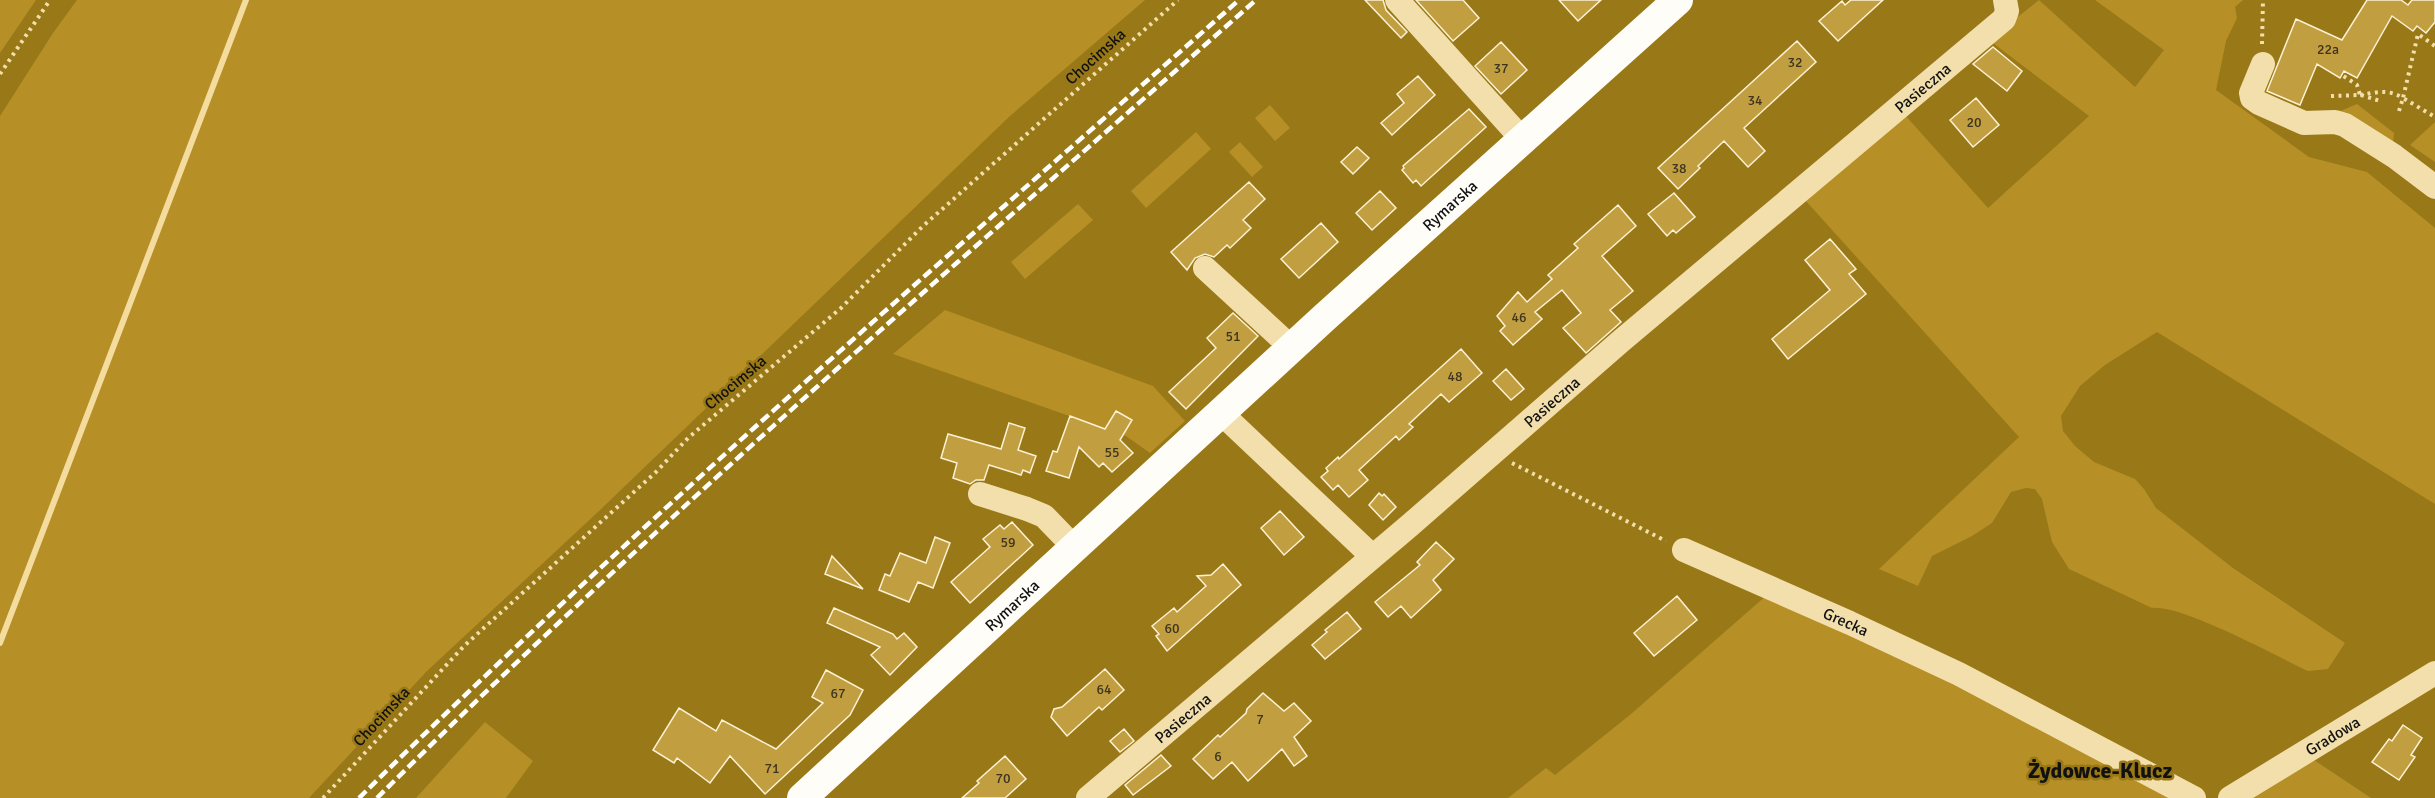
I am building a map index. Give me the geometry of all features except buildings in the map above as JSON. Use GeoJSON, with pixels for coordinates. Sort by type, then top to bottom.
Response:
{"type":"FeatureCollection","features":[{"type":"Feature","properties":{"kind":"main road","name":"Rymarska"},"geometry":{"type":"LineString","coordinates":[[802,798],[1292,348],[1678,0]]}},
{"type":"Feature","properties":{"kind":"street"},"geometry":{"type":"LineString","coordinates":[[1397,0],[1523,140]]}},
{"type":"Feature","properties":{"kind":"street","name":"Pasieczna"},"geometry":{"type":"LineString","coordinates":[[1088,798],[1493,453],[1621,340],[2004,19],[2007,11],[2005,0]]}},
{"type":"Feature","properties":{"kind":"street"},"geometry":{"type":"LineString","coordinates":[[2264,64],[2251,93],[2252,98],[2304,123],[2339,123],[2394,156],[2435,187]]}},
{"type":"Feature","properties":{"kind":"street"},"geometry":{"type":"LineString","coordinates":[[1205,268],[1292,348]]}},
{"type":"Feature","properties":{"kind":"street"},"geometry":{"type":"LineString","coordinates":[[1221,413],[1372,556]]}},
{"type":"Feature","properties":{"kind":"street"},"geometry":{"type":"LineString","coordinates":[[980,494],[1028,508],[1044,516],[1075,548]]}},
{"type":"Feature","properties":{"kind":"street","name":"Grecka"},"geometry":{"type":"LineString","coordinates":[[1684,550],[1959,674],[2194,798]]}},
{"type":"Feature","properties":{"kind":"street","name":"Gradowa"},"geometry":{"type":"LineString","coordinates":[[2230,798],[2429,685]]}},
{"type":"Feature","properties":{"kind":"path"},"geometry":{"type":"LineString","coordinates":[[0,74],[50,0]]}},
{"type":"Feature","properties":{"kind":"path","name":"Chocimska"},"geometry":{"type":"LineString","coordinates":[[323,798],[471,639],[656,472],[688,438],[841,308],[922,227],[1178,0]]}},
{"type":"Feature","properties":{"kind":"path"},"geometry":{"type":"LineString","coordinates":[[2263,0],[2264,64]]}},
{"type":"Feature","properties":{"kind":"path"},"geometry":{"type":"LineString","coordinates":[[2415,28],[2418,34],[2435,46]]}},
{"type":"Feature","properties":{"kind":"path"},"geometry":{"type":"LineString","coordinates":[[2399,111],[2418,34]]}},
{"type":"Feature","properties":{"kind":"path"},"geometry":{"type":"LineString","coordinates":[[2342,75],[2357,85],[2360,95]]}},
{"type":"Feature","properties":{"kind":"path"},"geometry":{"type":"LineString","coordinates":[[2331,96],[2394,93],[2435,117]]}},
{"type":"Feature","properties":{"kind":"path"},"geometry":{"type":"LineString","coordinates":[[2360,95],[2380,101]]}},
{"type":"Feature","properties":{"kind":"path"},"geometry":{"type":"LineString","coordinates":[[1493,453],[1684,550]]}},
{"type":"Feature","properties":{"kind":"shaded area"},"geometry":{"type":"Polygon","coordinates":[[[0,0],[36,0],[0,53],[0,0]]]}},
{"type":"Feature","properties":{"kind":"shaded area"},"geometry":{"type":"Polygon","coordinates":[[[77,0],[1145,0],[1010,116],[599,511],[427,671],[309,798],[0,798],[0,116],[77,0]]]}},
{"type":"Feature","properties":{"kind":"shaded area"},"geometry":{"type":"Polygon","coordinates":[[[2039,0],[2135,87],[2164,50],[2095,0],[2243,0],[2235,7],[2237,18],[2226,41],[2216,90],[2309,157],[2367,172],[2435,228],[2435,504],[2157,332],[2105,365],[2080,386],[2061,416],[2063,431],[2075,446],[2094,462],[2135,479],[2156,508],[2233,568],[2345,643],[2328,669],[2308,671],[2206,622],[2166,609],[2152,608],[2069,569],[2052,542],[2042,499],[2035,489],[2026,488],[2011,492],[1992,523],[1932,556],[1918,586],[1879,569],[2019,437],[1805,200],[1905,115],[1988,208],[2089,116],[1989,40],[2039,0]]]}},
{"type":"Feature","properties":{"kind":"shaded area"},"geometry":{"type":"Polygon","coordinates":[[[2357,104],[2394,133],[2393,143],[2338,112],[2357,104]]]}},
{"type":"Feature","properties":{"kind":"shaded area"},"geometry":{"type":"Polygon","coordinates":[[[1270,105],[1290,128],[1275,141],[1255,118],[1270,105]]]}},
{"type":"Feature","properties":{"kind":"shaded area"},"geometry":{"type":"Polygon","coordinates":[[[2435,122],[2435,162],[2410,145],[2435,122]]]}},
{"type":"Feature","properties":{"kind":"shaded area"},"geometry":{"type":"Polygon","coordinates":[[[1196,132],[1211,149],[1146,208],[1131,191],[1196,132]]]}},
{"type":"Feature","properties":{"kind":"shaded area"},"geometry":{"type":"Polygon","coordinates":[[[1240,142],[1263,167],[1252,177],[1229,152],[1240,142]]]}},
{"type":"Feature","properties":{"kind":"shaded area"},"geometry":{"type":"Polygon","coordinates":[[[1078,204],[1093,220],[1025,279],[1011,262],[1078,204]]]}},
{"type":"Feature","properties":{"kind":"shaded area"},"geometry":{"type":"Polygon","coordinates":[[[945,310],[1153,386],[1185,421],[1150,453],[1126,436],[893,354],[945,310]]]}},
{"type":"Feature","properties":{"kind":"shaded area"},"geometry":{"type":"Polygon","coordinates":[[[1768,594],[1833,621],[2181,798],[1508,798],[1546,768],[1555,775],[1631,714],[1768,594]]]}},
{"type":"Feature","properties":{"kind":"shaded area"},"geometry":{"type":"Polygon","coordinates":[[[485,722],[533,761],[506,798],[416,798],[485,722]]]}},
{"type":"Feature","properties":{"kind":"shaded area"},"geometry":{"type":"Polygon","coordinates":[[[2311,758],[2371,798],[2242,798],[2311,758]]]}},
{"type":"Feature","properties":{"kind":"waterway"},"geometry":{"type":"LineString","coordinates":[[0,643],[246,0]]}},
{"type":"Feature","properties":{"kind":"railway"},"geometry":{"type":"LineString","coordinates":[[359,798],[683,492],[904,294],[1239,0]]}},
{"type":"Feature","properties":{"kind":"railway"},"geometry":{"type":"LineString","coordinates":[[377,798],[483,694],[700,492],[921,294],[1256,0]]}},
{"type":"Feature","properties":{"kind":"district","name":"Żydowce-Klucz"},"geometry":{"type":"Point","coordinates":[2100,770]}}]}
